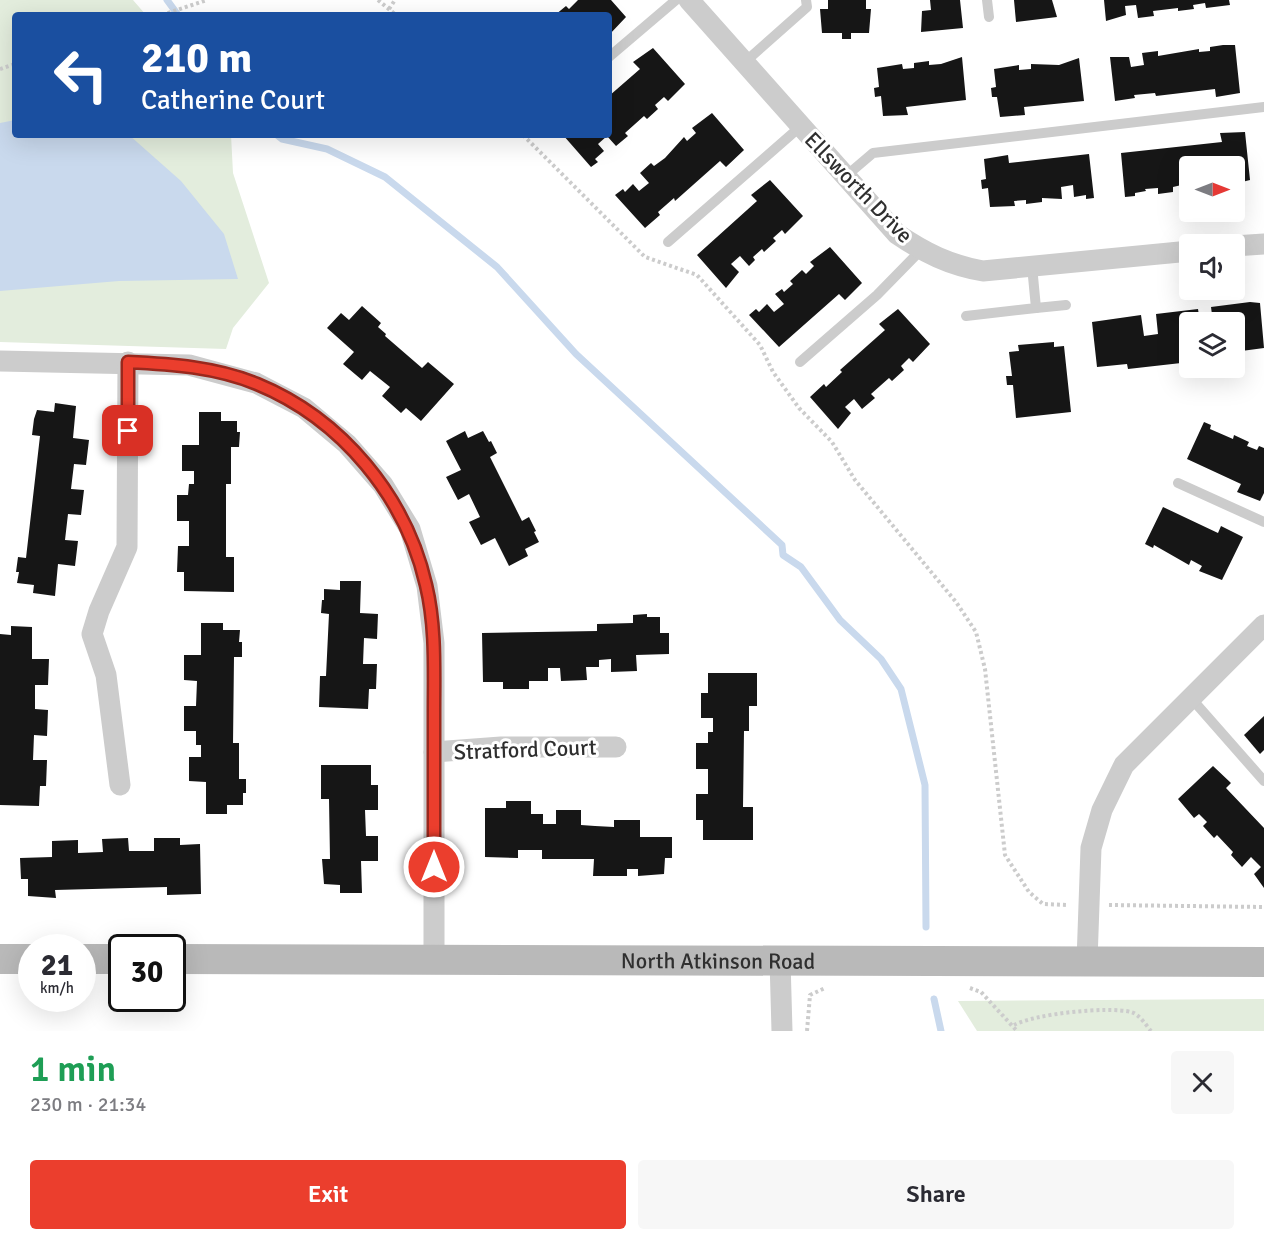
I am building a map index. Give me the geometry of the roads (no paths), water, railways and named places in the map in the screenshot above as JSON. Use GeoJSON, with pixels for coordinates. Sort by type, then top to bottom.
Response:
{"type":"FeatureCollection","features":[{"type":"Feature","properties":{"kind":"main road"},"geometry":{"type":"LineString","coordinates":[[0,959],[18,959]]}},
{"type":"Feature","properties":{"kind":"main road","name":"North Atkinson Road"},"geometry":{"type":"LineString","coordinates":[[186,959],[1264,962]]}},
{"type":"Feature","properties":{"kind":"street","name":"Ellsworth Drive"},"geometry":{"type":"LineString","coordinates":[[689,0],[897,234],[921,250],[958,267],[983,271],[1179,252]]}},
{"type":"Feature","properties":{"kind":"street"},"geometry":{"type":"LineString","coordinates":[[1245,245],[1264,244]]}},
{"type":"Feature","properties":{"kind":"street"},"geometry":{"type":"LineString","coordinates":[[0,361],[189,365],[256,383],[304,408],[347,444],[383,485],[410,530],[427,586],[434,643],[434,959]]}},
{"type":"Feature","properties":{"kind":"street"},"geometry":{"type":"LineString","coordinates":[[120,785],[106,675],[92,634],[99,611],[127,547],[128,362]]}},
{"type":"Feature","properties":{"kind":"street"},"geometry":{"type":"LineString","coordinates":[[1087,961],[1091,848],[1102,810],[1124,765],[1264,626]]}},
{"type":"Feature","properties":{"kind":"street","name":"Stratford Court"},"geometry":{"type":"LineString","coordinates":[[434,752],[501,747],[616,747]]}},
{"type":"Feature","properties":{"kind":"street"},"geometry":{"type":"LineString","coordinates":[[780,960],[782,1031]]}},
{"type":"Feature","properties":{"kind":"lane"},"geometry":{"type":"LineString","coordinates":[[612,54],[676,0]]}},
{"type":"Feature","properties":{"kind":"lane"},"geometry":{"type":"LineString","coordinates":[[745,62],[807,7],[806,0]]}},
{"type":"Feature","properties":{"kind":"lane"},"geometry":{"type":"LineString","coordinates":[[987,0],[989,17]]}},
{"type":"Feature","properties":{"kind":"lane"},"geometry":{"type":"LineString","coordinates":[[846,176],[873,153],[1264,107]]}},
{"type":"Feature","properties":{"kind":"lane"},"geometry":{"type":"LineString","coordinates":[[668,242],[801,126]]}},
{"type":"Feature","properties":{"kind":"lane"},"geometry":{"type":"LineString","coordinates":[[800,362],[877,295],[921,250]]}},
{"type":"Feature","properties":{"kind":"lane"},"geometry":{"type":"LineString","coordinates":[[1032,266],[1036,308]]}},
{"type":"Feature","properties":{"kind":"lane"},"geometry":{"type":"LineString","coordinates":[[966,316],[1066,305]]}},
{"type":"Feature","properties":{"kind":"lane"},"geometry":{"type":"LineString","coordinates":[[1178,483],[1264,522]]}},
{"type":"Feature","properties":{"kind":"lane"},"geometry":{"type":"LineString","coordinates":[[1191,698],[1264,781]]}},
{"type":"Feature","properties":{"kind":"water"},"geometry":{"type":"Polygon","coordinates":[[[12,121],[12,138],[132,138],[181,181],[224,234],[238,279],[119,281],[0,291],[0,123],[12,121]]]}},
{"type":"Feature","properties":{"kind":"waterway"},"geometry":{"type":"LineString","coordinates":[[167,0],[176,12]]}},
{"type":"Feature","properties":{"kind":"waterway"},"geometry":{"type":"LineString","coordinates":[[281,138],[327,149],[385,177],[497,267],[576,354],[782,545],[783,555],[801,567],[840,620],[881,659],[901,689],[925,785],[926,927]]}},
{"type":"Feature","properties":{"kind":"waterway"},"geometry":{"type":"LineString","coordinates":[[934,999],[941,1031]]}}]}
